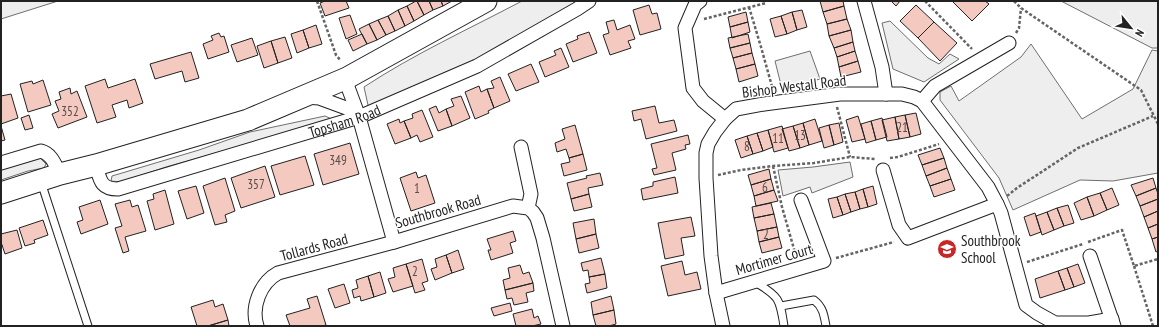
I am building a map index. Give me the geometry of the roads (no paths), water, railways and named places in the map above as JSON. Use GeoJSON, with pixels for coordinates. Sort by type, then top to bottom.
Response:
{"type":"FeatureCollection","features":[{"type":"Feature","properties":{"kind":"main road"},"geometry":{"type":"LineString","coordinates":[[1,193],[60,174],[96,165],[248,120],[303,97],[343,70],[486,1]]}},
{"type":"Feature","properties":{"kind":"street","name":"Topsham Road"},"geometry":{"type":"LineString","coordinates":[[96,165],[101,181],[105,186],[111,189],[118,189],[358,114],[477,66],[589,1]]}},
{"type":"Feature","properties":{"kind":"street"},"geometry":{"type":"LineString","coordinates":[[700,1],[696,5],[685,28],[693,88],[703,101],[725,119]]}},
{"type":"Feature","properties":{"kind":"street"},"geometry":{"type":"LineString","coordinates":[[864,1],[882,68],[886,94]]}},
{"type":"Feature","properties":{"kind":"street"},"geometry":{"type":"LineString","coordinates":[[1009,43],[935,86],[922,101],[988,187],[999,208],[1026,305],[1055,323],[1113,322],[1090,256]]}},
{"type":"Feature","properties":{"kind":"street","name":"Southbrook Road"},"geometry":{"type":"LineString","coordinates":[[343,70],[358,114],[394,242],[513,206],[528,208]]}},
{"type":"Feature","properties":{"kind":"street","name":"Bishop Westall Road"},"geometry":{"type":"LineString","coordinates":[[723,326],[711,256],[706,178],[706,153],[708,144],[725,119],[736,109],[776,102],[835,95],[902,94],[922,101]]}},
{"type":"Feature","properties":{"kind":"street"},"geometry":{"type":"LineString","coordinates":[[303,97],[319,98],[358,114]]}},
{"type":"Feature","properties":{"kind":"street"},"geometry":{"type":"LineString","coordinates":[[521,148],[531,194],[528,208],[533,212],[543,238],[563,326]]}},
{"type":"Feature","properties":{"kind":"street"},"geometry":{"type":"LineString","coordinates":[[1,163],[41,151],[50,156],[60,174]]}},
{"type":"Feature","properties":{"kind":"street"},"geometry":{"type":"LineString","coordinates":[[882,163],[899,225],[908,238],[999,208]]}},
{"type":"Feature","properties":{"kind":"street","name":"Mortimer Court"},"geometry":{"type":"LineString","coordinates":[[716,292],[824,261],[801,200]]}},
{"type":"Feature","properties":{"kind":"street","name":"Tollards Road"},"geometry":{"type":"LineString","coordinates":[[257,326],[254,318],[255,306],[260,293],[271,277],[278,273],[394,242]]}},
{"type":"Feature","properties":{"kind":"lane"},"geometry":{"type":"LineString","coordinates":[[40,180],[88,326]]}},
{"type":"Feature","properties":{"kind":"lane"},"geometry":{"type":"LineString","coordinates":[[755,282],[775,295],[781,306],[784,326]]}},
{"type":"Feature","properties":{"kind":"lane"},"geometry":{"type":"LineString","coordinates":[[781,306],[814,300],[820,304],[826,326]]}},
{"type":"Feature","properties":{"kind":"place","name":"Southbrook School"},"geometry":{"type":"Point","coordinates":[947,249]}}]}
